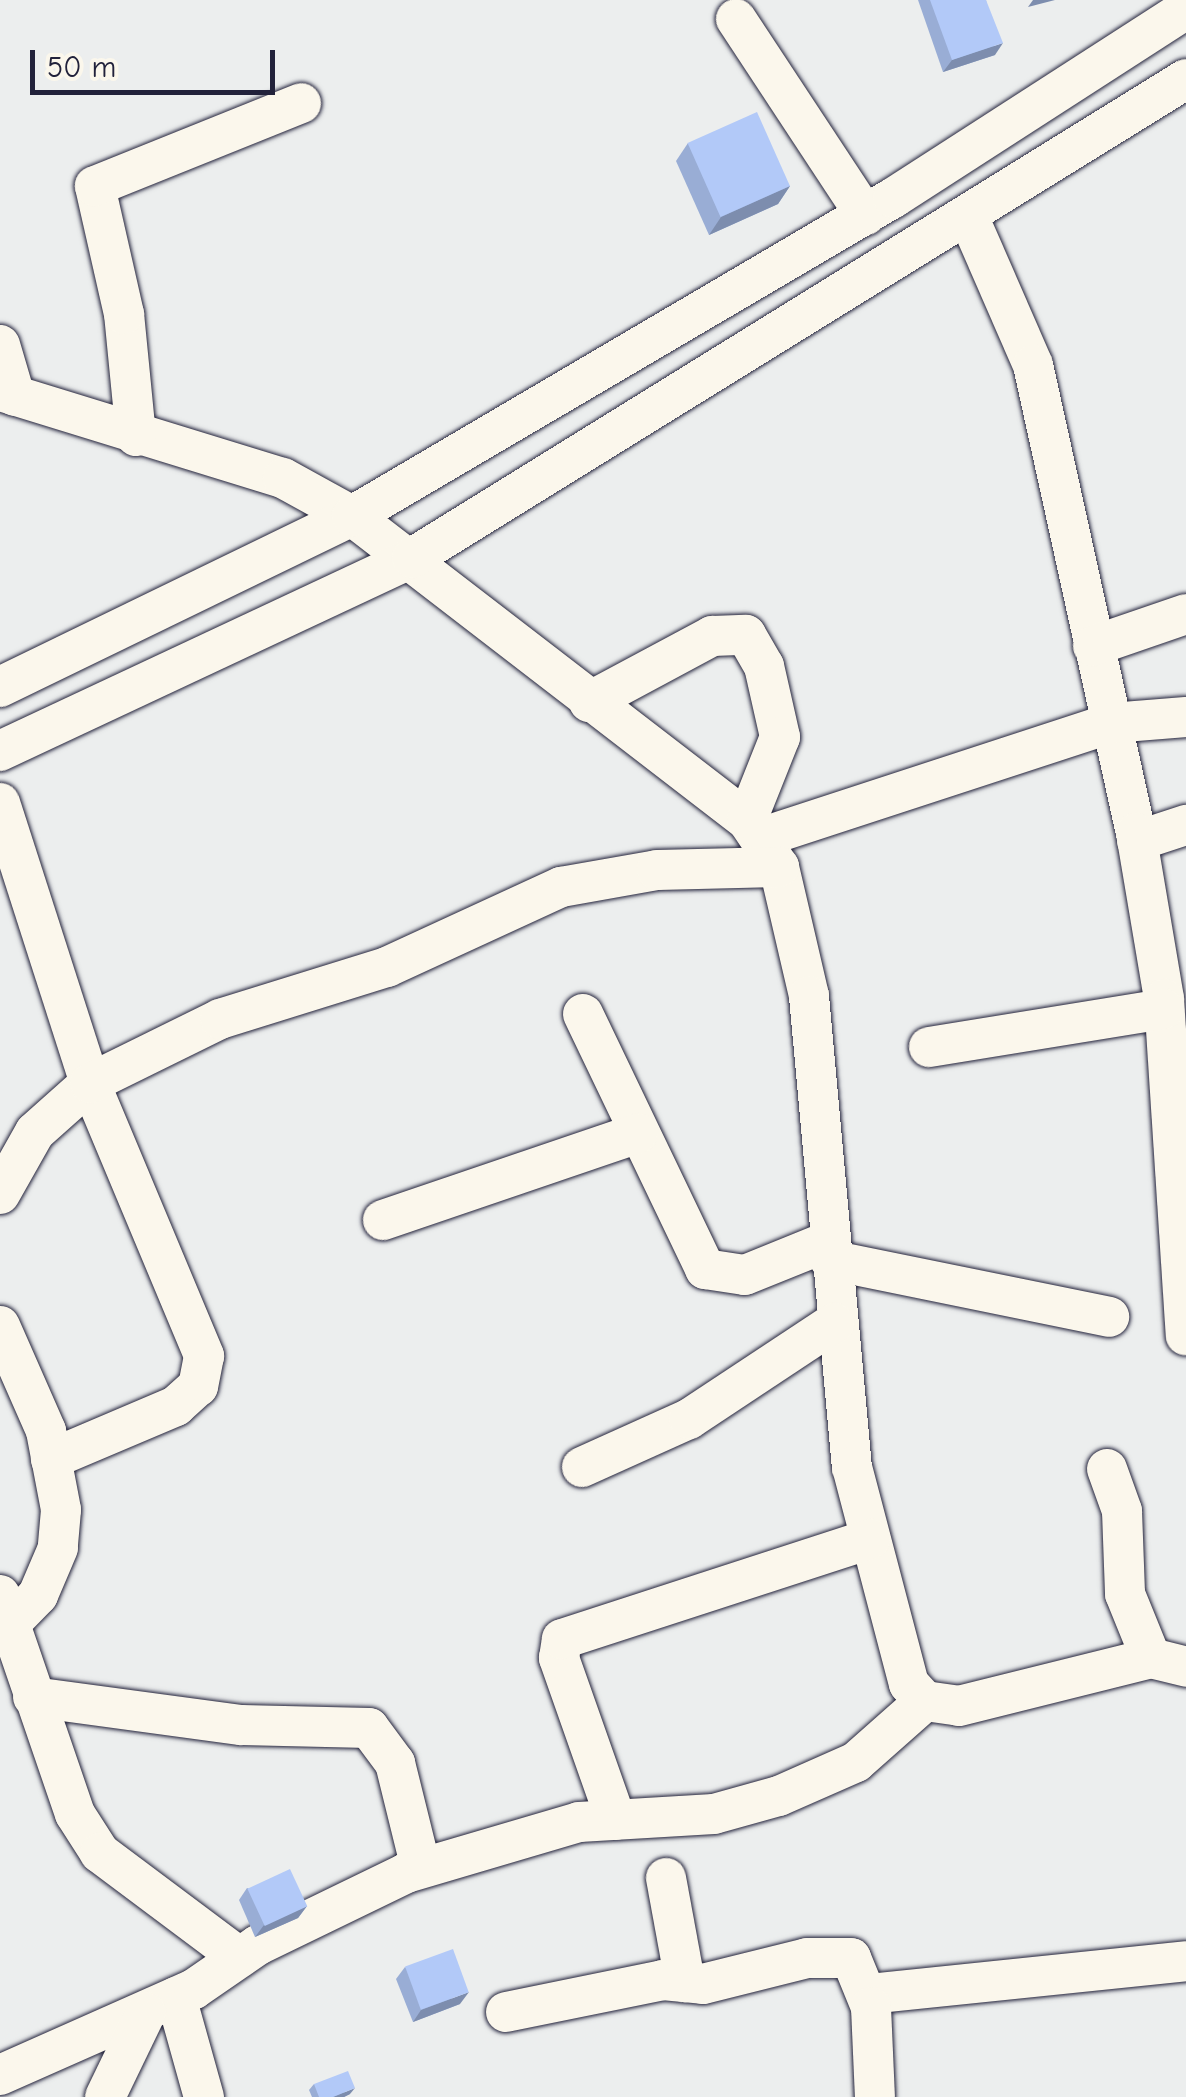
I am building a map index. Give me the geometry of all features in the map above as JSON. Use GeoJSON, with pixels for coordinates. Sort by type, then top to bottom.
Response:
{"type":"FeatureCollection","features":[{"type":"Feature","properties":{"kind":"street"},"geometry":{"type":"LineString","coordinates":[[0,687],[352,516],[865,215],[1186,8]]}},
{"type":"Feature","properties":{"kind":"street"},"geometry":{"type":"LineString","coordinates":[[736,19],[865,215]]}},
{"type":"Feature","properties":{"kind":"street"},"geometry":{"type":"LineString","coordinates":[[0,751],[412,558],[968,218],[1186,78]]}},
{"type":"Feature","properties":{"kind":"street"},"geometry":{"type":"LineString","coordinates":[[136,436],[124,314],[95,186],[301,103]]}},
{"type":"Feature","properties":{"kind":"street"},"geometry":{"type":"LineString","coordinates":[[968,218],[1033,365],[1137,840],[1164,1009],[1186,1335]]}},
{"type":"Feature","properties":{"kind":"street"},"geometry":{"type":"LineString","coordinates":[[0,345],[8,394],[282,478],[352,516],[412,558],[763,841]]}},
{"type":"Feature","properties":{"kind":"street"},"geometry":{"type":"LineString","coordinates":[[1094,646],[1186,614]]}},
{"type":"Feature","properties":{"kind":"street"},"geometry":{"type":"LineString","coordinates":[[589,702],[712,636],[746,636],[764,666],[780,737],[763,841],[809,996],[834,1322],[870,1539],[901,1668],[926,1701],[959,1706],[1176,1658],[1125,1594],[1122,1511],[1107,1469]]}},
{"type":"Feature","properties":{"kind":"street"},"geometry":{"type":"LineString","coordinates":[[0,1194],[35,1132],[90,1083],[220,1019],[387,968],[561,886],[657,870],[763,841],[1111,723],[1186,717]]}},
{"type":"Feature","properties":{"kind":"street"},"geometry":{"type":"LineString","coordinates":[[0,803],[90,1083],[204,1356],[198,1386],[176,1406],[51,1460]]}},
{"type":"Feature","properties":{"kind":"street"},"geometry":{"type":"LineString","coordinates":[[1137,840],[1186,825]]}},
{"type":"Feature","properties":{"kind":"street"},"geometry":{"type":"LineString","coordinates":[[929,1047],[1164,1009]]}},
{"type":"Feature","properties":{"kind":"street"},"geometry":{"type":"LineString","coordinates":[[583,1014],[705,1268],[745,1275],[830,1250],[1109,1317]]}},
{"type":"Feature","properties":{"kind":"street"},"geometry":{"type":"LineString","coordinates":[[383,1220],[638,1133]]}},
{"type":"Feature","properties":{"kind":"street"},"geometry":{"type":"LineString","coordinates":[[582,1467],[688,1419],[834,1322]]}},
{"type":"Feature","properties":{"kind":"street"},"geometry":{"type":"LineString","coordinates":[[0,1326],[51,1460],[58,1548],[38,1595],[3,1618],[75,1814],[100,1853],[239,1957]]}},
{"type":"Feature","properties":{"kind":"street"},"geometry":{"type":"LineString","coordinates":[[616,1820],[560,1658],[562,1639],[870,1539]]}},
{"type":"Feature","properties":{"kind":"street"},"geometry":{"type":"LineString","coordinates":[[33,1697],[241,1726],[369,1728],[394,1763],[421,1868]]}},
{"type":"Feature","properties":{"kind":"street"},"geometry":{"type":"LineString","coordinates":[[0,2075],[161,2004],[239,1957],[421,1868],[502,1840],[616,1820],[714,1814],[779,1796],[856,1762],[926,1701]]}},
{"type":"Feature","properties":{"kind":"street"},"geometry":{"type":"LineString","coordinates":[[666,1878],[684,1982]]}},
{"type":"Feature","properties":{"kind":"street"},"geometry":{"type":"LineString","coordinates":[[506,2012],[836,1954],[851,1958],[868,1994],[875,2097]]}},
{"type":"Feature","properties":{"kind":"street"},"geometry":{"type":"LineString","coordinates":[[868,1994],[1186,1961]]}},
{"type":"Feature","properties":{"kind":"street"},"geometry":{"type":"LineString","coordinates":[[106,2097],[161,2004]]}},
{"type":"Feature","properties":{"kind":"street"},"geometry":{"type":"LineString","coordinates":[[161,2004],[204,2097]]}},
{"type":"Feature","properties":{"kind":"building"},"geometry":{"type":"Polygon","coordinates":[[[930,0],[986,0],[1003,43],[952,60],[930,0]]]}},
{"type":"Feature","properties":{"kind":"building"},"geometry":{"type":"Polygon","coordinates":[[[757,112],[790,186],[721,217],[688,143],[757,112]]]}},
{"type":"Feature","properties":{"kind":"building"},"geometry":{"type":"Polygon","coordinates":[[[290,1869],[307,1906],[265,1926],[247,1889],[290,1869]]]}},
{"type":"Feature","properties":{"kind":"building"},"geometry":{"type":"Polygon","coordinates":[[[453,1949],[469,1992],[421,2010],[405,1966],[453,1949]]]}},
{"type":"Feature","properties":{"kind":"building"},"geometry":{"type":"Polygon","coordinates":[[[348,2071],[355,2088],[333,2097],[319,2097],[314,2084],[348,2071]]]}}]}
